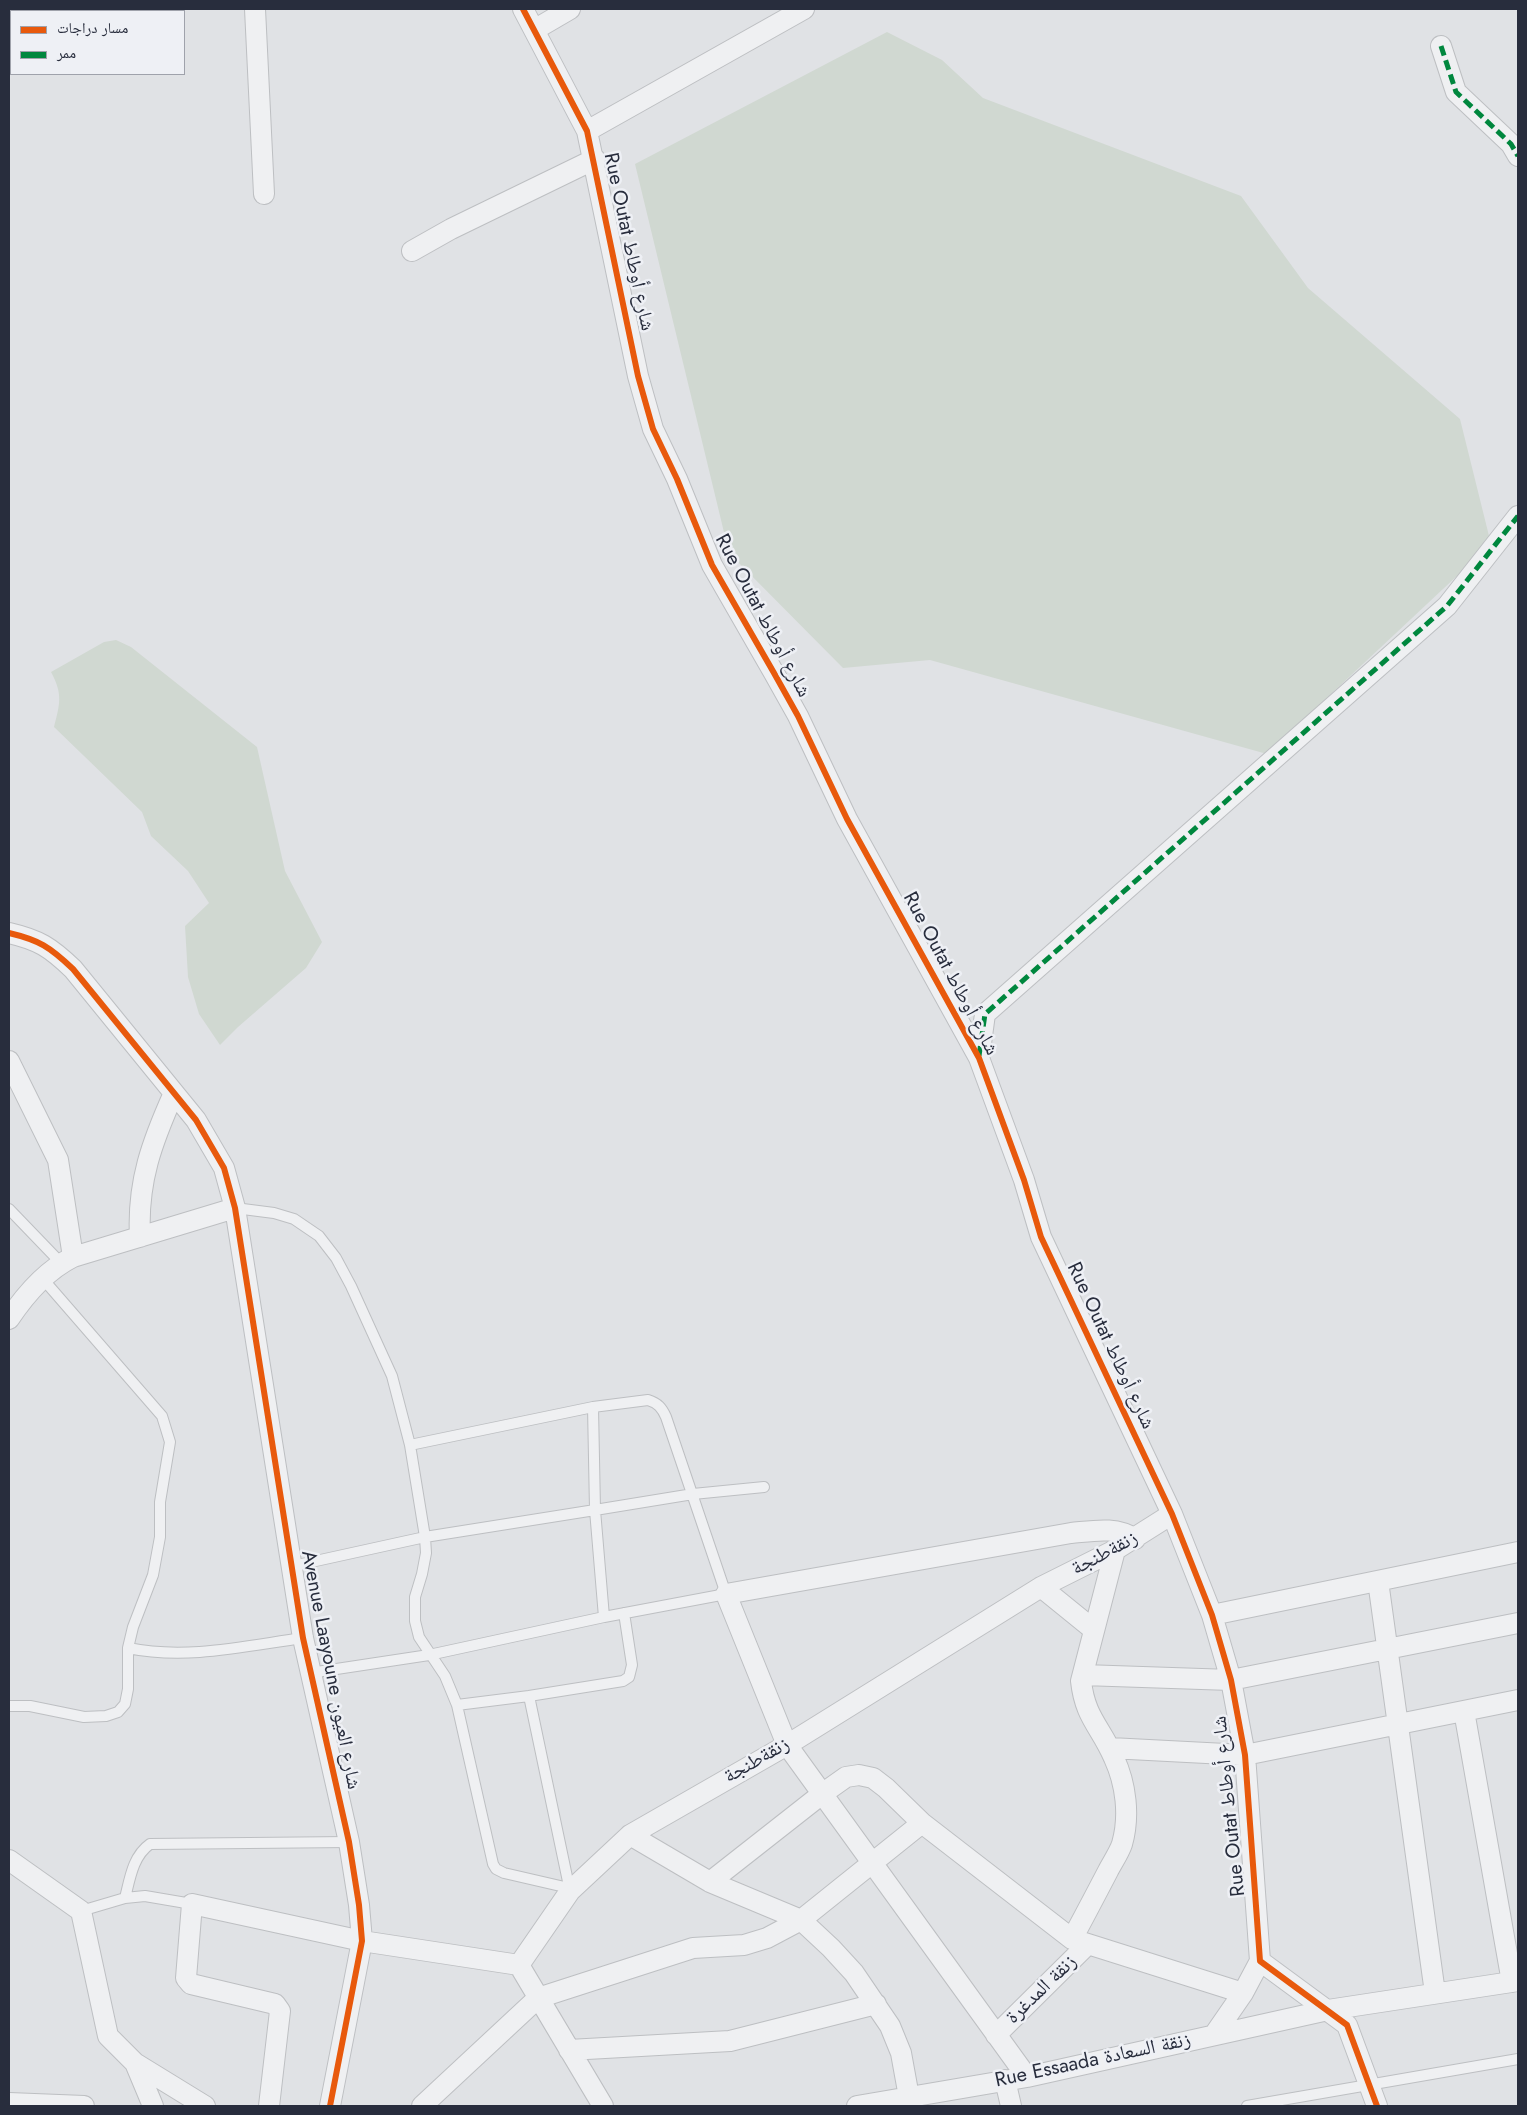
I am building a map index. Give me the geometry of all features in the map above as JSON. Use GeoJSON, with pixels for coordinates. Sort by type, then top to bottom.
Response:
{"type":"FeatureCollection","features":[{"type":"Feature","properties":{"kind":"street"},"geometry":{"type":"LineString","coordinates":[[255,9],[264,194]]}},
{"type":"Feature","properties":{"kind":"street","name":"Rue Outat شارع أوطاط"},"geometry":{"type":"LineString","coordinates":[[523,9],[588,131],[638,376],[653,429],[677,479],[712,565],[793,708],[847,820],[979,1058],[1024,1180],[1041,1237],[1172,1514],[1212,1615],[1231,1680],[1245,1755],[1260,1961]]}},
{"type":"Feature","properties":{"kind":"street"},"geometry":{"type":"LineString","coordinates":[[534,30],[570,9]]}},
{"type":"Feature","properties":{"kind":"street"},"geometry":{"type":"LineString","coordinates":[[588,131],[804,9]]}},
{"type":"Feature","properties":{"kind":"street"},"geometry":{"type":"LineString","coordinates":[[1441,46],[1456,92],[1510,144],[1518,156]]}},
{"type":"Feature","properties":{"kind":"street"},"geometry":{"type":"LineString","coordinates":[[412,251],[459,225],[595,159]]}},
{"type":"Feature","properties":{"kind":"street"},"geometry":{"type":"LineString","coordinates":[[979,1058],[985,1014],[1447,606],[1518,516]]}},
{"type":"Feature","properties":{"kind":"street","name":"Avenue Laayoune شارع العيون"},"geometry":{"type":"LineString","coordinates":[[9,933],[26,937],[53,949],[73,969],[196,1120],[224,1168],[235,1208],[303,1638],[349,1842],[359,1905],[362,1941],[330,2106]]}},
{"type":"Feature","properties":{"kind":"street"},"geometry":{"type":"LineString","coordinates":[[9,1061],[58,1160],[67,1260]]}},
{"type":"Feature","properties":{"kind":"street"},"geometry":{"type":"LineString","coordinates":[[140,1237],[138,1212],[145,1168],[153,1142],[174,1093]]}},
{"type":"Feature","properties":{"kind":"street"},"geometry":{"type":"LineString","coordinates":[[12,1307],[67,1260],[235,1208]]}},
{"type":"Feature","properties":{"kind":"street","name":"زنقةطنجة"},"geometry":{"type":"LineString","coordinates":[[519,1965],[570,1890],[630,1835],[787,1745],[1040,1587],[1135,1539],[1172,1514]]}},
{"type":"Feature","properties":{"kind":"street"},"geometry":{"type":"LineString","coordinates":[[1027,2077],[787,1745],[726,1594],[1071,1533],[1118,1530],[1135,1539]]}},
{"type":"Feature","properties":{"kind":"street","name":"زنقة المدغرة"},"geometry":{"type":"LineString","coordinates":[[996,2034],[1080,1942],[1122,1844],[1126,1798],[1120,1772],[1110,1748],[1088,1713],[1083,1699],[1081,1682],[1115,1550]]}},
{"type":"Feature","properties":{"kind":"street"},"geometry":{"type":"LineString","coordinates":[[1212,1615],[1518,1552]]}},
{"type":"Feature","properties":{"kind":"street"},"geometry":{"type":"LineString","coordinates":[[1378,1581],[1435,1993]]}},
{"type":"Feature","properties":{"kind":"street"},"geometry":{"type":"LineString","coordinates":[[1040,1587],[1094,1630]]}},
{"type":"Feature","properties":{"kind":"street"},"geometry":{"type":"LineString","coordinates":[[1083,1675],[1231,1680],[1518,1623]]}},
{"type":"Feature","properties":{"kind":"street"},"geometry":{"type":"LineString","coordinates":[[1110,1748],[1245,1755],[1518,1700]]}},
{"type":"Feature","properties":{"kind":"street"},"geometry":{"type":"LineString","coordinates":[[1464,1711],[1515,1981]]}},
{"type":"Feature","properties":{"kind":"street"},"geometry":{"type":"LineString","coordinates":[[710,1882],[822,1794],[846,1777],[859,1775],[873,1778],[922,1823],[1080,1942],[1242,1993]]}},
{"type":"Feature","properties":{"kind":"street"},"geometry":{"type":"LineString","coordinates":[[422,2106],[538,1998],[693,1948],[744,1945],[766,1938],[801,1920],[922,1823]]}},
{"type":"Feature","properties":{"kind":"street"},"geometry":{"type":"LineString","coordinates":[[630,1835],[710,1882],[801,1920],[831,1948],[854,1973],[890,2026],[901,2053],[910,2097]]}},
{"type":"Feature","properties":{"kind":"street"},"geometry":{"type":"LineString","coordinates":[[9,1860],[81,1911],[108,2036],[135,2063],[205,2106]]}},
{"type":"Feature","properties":{"kind":"street"},"geometry":{"type":"LineString","coordinates":[[269,2106],[279,2007],[275,2004],[191,1984],[186,1978],[192,1904],[362,1941],[519,1965],[603,2106]]}},
{"type":"Feature","properties":{"kind":"street"},"geometry":{"type":"LineString","coordinates":[[1214,2035],[1242,1993],[1260,1961],[1347,2025],[1377,2106]]}},
{"type":"Feature","properties":{"kind":"street","name":"Rue Essaada زنقة السعادة"},"geometry":{"type":"LineString","coordinates":[[857,2106],[881,2104],[910,2097],[1027,2077],[1328,2010],[1515,1981]]}},
{"type":"Feature","properties":{"kind":"street"},"geometry":{"type":"LineString","coordinates":[[569,2050],[730,2041],[876,2004]]}},
{"type":"Feature","properties":{"kind":"street"},"geometry":{"type":"LineString","coordinates":[[135,2063],[153,2106]]}},
{"type":"Feature","properties":{"kind":"street"},"geometry":{"type":"LineString","coordinates":[[1005,2080],[1011,2106]]}},
{"type":"Feature","properties":{"kind":"street"},"geometry":{"type":"LineString","coordinates":[[9,2103],[84,2106]]}},
{"type":"Feature","properties":{"kind":"lane"},"geometry":{"type":"LineString","coordinates":[[235,1208],[274,1213],[294,1219],[319,1236],[336,1258],[392,1376],[410,1445],[425,1537],[426,1553],[415,1597],[415,1621],[419,1637],[444,1676],[457,1704],[496,1869],[504,1873],[570,1890],[529,1696]]}},
{"type":"Feature","properties":{"kind":"lane"},"geometry":{"type":"LineString","coordinates":[[9,1209],[67,1260]]}},
{"type":"Feature","properties":{"kind":"lane"},"geometry":{"type":"LineString","coordinates":[[9,1706],[30,1706],[84,1717],[106,1716],[118,1712],[125,1704],[128,1689],[128,1648],[133,1627],[157,1560],[160,1537],[160,1502],[170,1442],[162,1416],[43,1280]]}},
{"type":"Feature","properties":{"kind":"lane"},"geometry":{"type":"LineString","coordinates":[[310,1673],[429,1655],[604,1617],[726,1594],[666,1417],[656,1402],[648,1400],[593,1407],[410,1445]]}},
{"type":"Feature","properties":{"kind":"lane"},"geometry":{"type":"LineString","coordinates":[[593,1407],[595,1510],[604,1617]]}},
{"type":"Feature","properties":{"kind":"lane"},"geometry":{"type":"LineString","coordinates":[[293,1566],[425,1537],[693,1494],[764,1487]]}},
{"type":"Feature","properties":{"kind":"lane"},"geometry":{"type":"LineString","coordinates":[[457,1704],[529,1696],[623,1682],[629,1677],[632,1665],[624,1613]]}},
{"type":"Feature","properties":{"kind":"lane"},"geometry":{"type":"LineString","coordinates":[[128,1648],[194,1654],[303,1638]]}},
{"type":"Feature","properties":{"kind":"lane"},"geometry":{"type":"LineString","coordinates":[[125,1898],[137,1857],[150,1844],[349,1842]]}},
{"type":"Feature","properties":{"kind":"lane"},"geometry":{"type":"LineString","coordinates":[[81,1911],[125,1898],[145,1896],[192,1904]]}},
{"type":"Feature","properties":{"kind":"lane"},"geometry":{"type":"LineString","coordinates":[[1247,2106],[1518,2058]]}},
{"type":"Feature","properties":{"kind":"shaded area"},"geometry":{"type":"Polygon","coordinates":[[[887,32],[942,60],[983,98],[1241,196],[1308,288],[1460,419],[1491,544],[1267,754],[930,660],[843,668],[729,553],[635,164],[887,32]]]}},
{"type":"Feature","properties":{"kind":"shaded area"},"geometry":{"type":"Polygon","coordinates":[[[116,640],[131,647],[257,747],[285,871],[322,942],[306,968],[220,1045],[199,1014],[188,977],[185,926],[209,903],[188,871],[151,836],[142,812],[54,727],[58,712],[59,693],[51,672],[104,642],[116,640]]]}},
{"type":"Feature","properties":{"kind":"marked path"},"geometry":{"type":"LineString","coordinates":[[1441,46],[1456,92],[1511,144],[1518,156]]}},
{"type":"Feature","properties":{"kind":"marked path"},"geometry":{"type":"LineString","coordinates":[[979,1056],[985,1014],[1447,606],[1518,516]]}},
{"type":"Feature","properties":{"kind":"cycle path"},"geometry":{"type":"LineString","coordinates":[[523,9],[587,131],[638,376],[653,429],[677,479],[712,565],[798,716],[847,819],[979,1058],[1024,1180],[1041,1237],[1172,1514],[1212,1615],[1231,1680],[1245,1755],[1260,1961],[1347,2025],[1377,2106]]}},
{"type":"Feature","properties":{"kind":"cycle path"},"geometry":{"type":"LineString","coordinates":[[9,933],[44,945],[73,969],[196,1120],[224,1168],[235,1208],[303,1638],[349,1842],[359,1905],[362,1941],[330,2106]]}}]}
